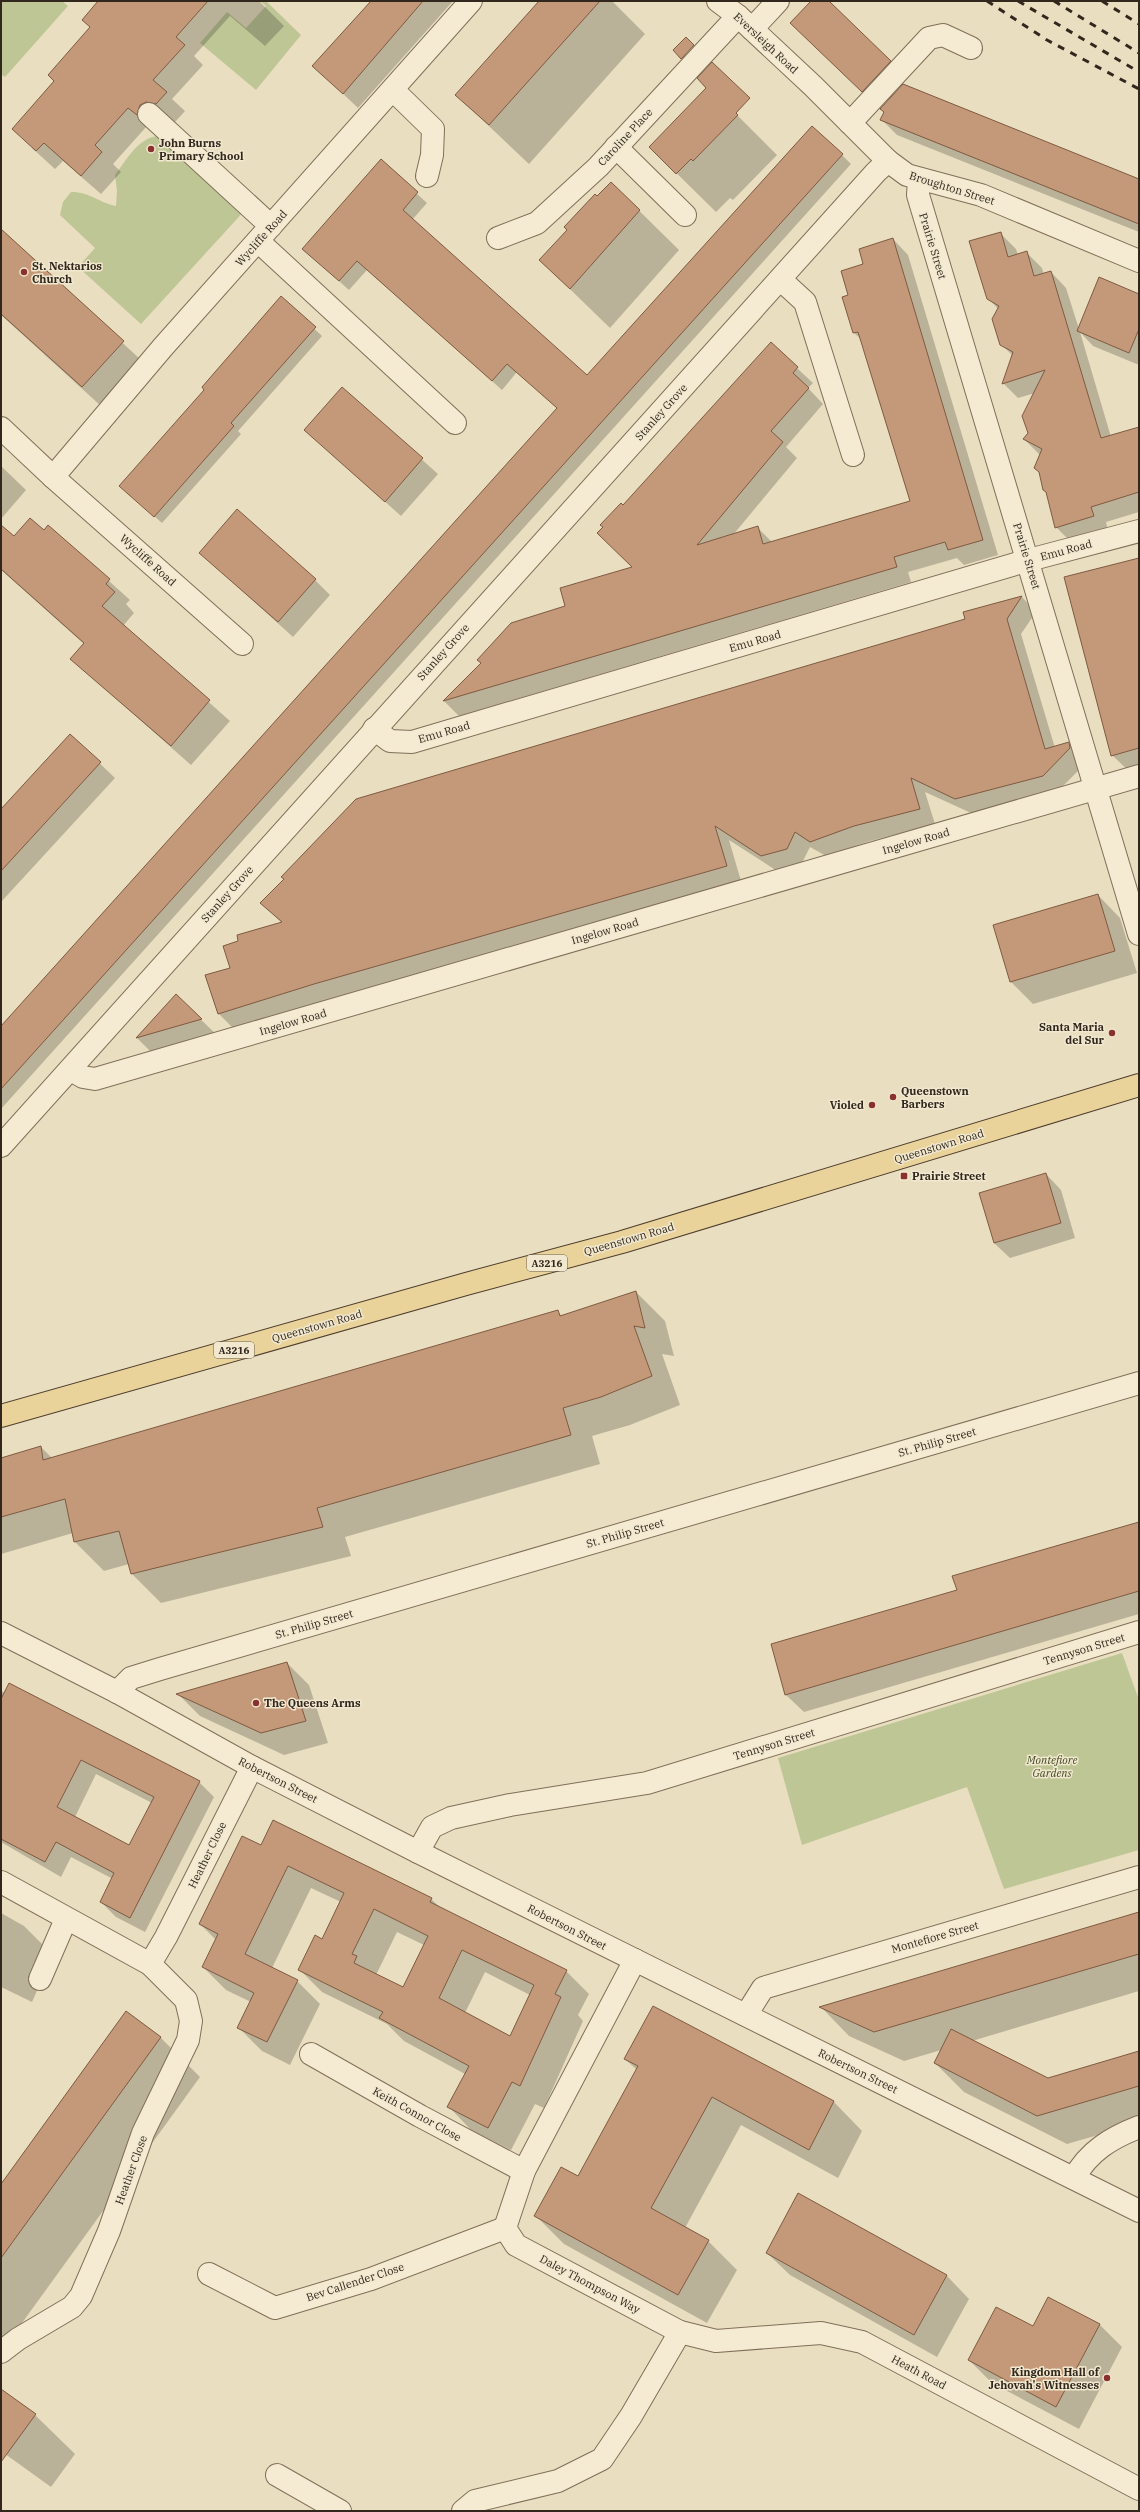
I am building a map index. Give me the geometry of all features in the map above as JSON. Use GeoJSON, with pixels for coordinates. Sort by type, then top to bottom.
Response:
{"type":"FeatureCollection","features":[{"type":"Feature","properties":{"kind":"main road","name":"Queenstown Road"},"geometry":{"type":"LineString","coordinates":[[1,1416],[466,1284],[622,1242],[1139,1085]]}},
{"type":"Feature","properties":{"kind":"street","name":"Wycliffe Road"},"geometry":{"type":"LineString","coordinates":[[53,477],[163,347],[394,90],[471,1]]}},
{"type":"Feature","properties":{"kind":"street","name":"Eversleigh Road"},"geometry":{"type":"LineString","coordinates":[[718,1],[745,23],[813,86]]}},
{"type":"Feature","properties":{"kind":"street","name":"Caroline Place"},"geometry":{"type":"LineString","coordinates":[[498,238],[537,224],[745,23],[778,1]]}},
{"type":"Feature","properties":{"kind":"street"},"geometry":{"type":"LineString","coordinates":[[850,122],[929,38],[943,35],[971,48]]}},
{"type":"Feature","properties":{"kind":"street","name":"Broughton Street"},"geometry":{"type":"LineString","coordinates":[[813,86],[888,161],[907,175],[981,195],[1139,261]]}},
{"type":"Feature","properties":{"kind":"street"},"geometry":{"type":"LineString","coordinates":[[394,90],[433,128],[432,156],[427,176]]}},
{"type":"Feature","properties":{"kind":"street"},"geometry":{"type":"LineString","coordinates":[[149,114],[264,234],[455,423]]}},
{"type":"Feature","properties":{"kind":"street"},"geometry":{"type":"LineString","coordinates":[[616,147],[685,215]]}},
{"type":"Feature","properties":{"kind":"street","name":"Stanley Grove"},"geometry":{"type":"LineString","coordinates":[[1,1146],[71,1070],[374,728],[781,280],[876,172],[888,161]]}},
{"type":"Feature","properties":{"kind":"street","name":"Prairie Street"},"geometry":{"type":"LineString","coordinates":[[920,179],[918,195],[1139,934]]}},
{"type":"Feature","properties":{"kind":"street"},"geometry":{"type":"LineString","coordinates":[[781,280],[806,302],[853,455]]}},
{"type":"Feature","properties":{"kind":"street","name":"Wycliffe Road"},"geometry":{"type":"LineString","coordinates":[[1,428],[53,477],[242,644]]}},
{"type":"Feature","properties":{"kind":"street","name":"Emu Road"},"geometry":{"type":"LineString","coordinates":[[374,728],[390,741],[412,742],[1028,560],[1139,531]]}},
{"type":"Feature","properties":{"kind":"street","name":"Ingelow Road"},"geometry":{"type":"LineString","coordinates":[[71,1070],[83,1077],[95,1079],[1139,776]]}},
{"type":"Feature","properties":{"kind":"street","name":"St. Philip Street"},"geometry":{"type":"LineString","coordinates":[[117,1692],[131,1678],[160,1669],[1139,1383]]}},
{"type":"Feature","properties":{"kind":"street","name":"Tennyson Street"},"geometry":{"type":"LineString","coordinates":[[418,1852],[432,1827],[451,1818],[510,1805],[647,1783],[1139,1632]]}},
{"type":"Feature","properties":{"kind":"street","name":"Robertson Street"},"geometry":{"type":"LineString","coordinates":[[1,1633],[117,1692],[252,1767],[418,1852],[1139,2210]]}},
{"type":"Feature","properties":{"kind":"street","name":"Heather Close"},"geometry":{"type":"LineString","coordinates":[[150,1964],[166,1937],[252,1767]]}},
{"type":"Feature","properties":{"kind":"street","name":"Montefiore Street"},"geometry":{"type":"LineString","coordinates":[[746,2016],[756,1996],[763,1988],[770,1985],[1139,1877]]}},
{"type":"Feature","properties":{"kind":"street","name":"Heather Close"},"geometry":{"type":"LineString","coordinates":[[1,1882],[66,1920],[150,1964],[186,2000],[191,2021],[188,2040],[143,2133],[109,2231],[81,2296],[72,2307],[18,2338],[1,2352]]}},
{"type":"Feature","properties":{"kind":"street"},"geometry":{"type":"LineString","coordinates":[[40,1979],[66,1920]]}},
{"type":"Feature","properties":{"kind":"street"},"geometry":{"type":"LineString","coordinates":[[505,2228],[524,2171],[635,1960]]}},
{"type":"Feature","properties":{"kind":"street","name":"Keith Connor Close"},"geometry":{"type":"LineString","coordinates":[[311,2054],[420,2116],[524,2171]]}},
{"type":"Feature","properties":{"kind":"street"},"geometry":{"type":"LineString","coordinates":[[1074,2178],[1083,2161],[1093,2152],[1123,2134],[1139,2127]]}},
{"type":"Feature","properties":{"kind":"street","name":"Bev Callender Close"},"geometry":{"type":"LineString","coordinates":[[209,2274],[275,2308],[371,2279],[505,2228]]}},
{"type":"Feature","properties":{"kind":"street","name":"Daley Thompson Way"},"geometry":{"type":"LineString","coordinates":[[505,2228],[516,2245],[680,2332]]}},
{"type":"Feature","properties":{"kind":"street"},"geometry":{"type":"LineString","coordinates":[[463,2511],[475,2501],[558,2481],[602,2459],[631,2416],[680,2332]]}},
{"type":"Feature","properties":{"kind":"street","name":"Heath Road"},"geometry":{"type":"LineString","coordinates":[[680,2332],[716,2340],[821,2333],[862,2342],[1139,2489]]}},
{"type":"Feature","properties":{"kind":"street"},"geometry":{"type":"LineString","coordinates":[[277,2475],[340,2511]]}},
{"type":"Feature","properties":{"kind":"green space"},"geometry":{"type":"Polygon","coordinates":[[[1,1],[62,1],[68,6],[5,77],[1,74],[1,1]]]}},
{"type":"Feature","properties":{"kind":"green space"},"geometry":{"type":"Polygon","coordinates":[[[260,1],[266,1],[301,35],[256,90],[200,43],[227,12],[246,28],[266,6],[260,1]]]}},
{"type":"Feature","properties":{"kind":"green space"},"geometry":{"type":"Polygon","coordinates":[[[158,136],[246,209],[141,324],[78,267],[95,248],[60,215],[63,202],[71,192],[89,195],[116,206],[117,191],[115,175],[139,145],[158,136]]]}},
{"type":"Feature","properties":{"kind":"green space","name":"Montefiore Gardens"},"geometry":{"type":"Polygon","coordinates":[[[1122,1653],[1139,1700],[1139,1850],[1004,1889],[967,1787],[802,1845],[778,1758],[1122,1653]]]}},
{"type":"Feature","properties":{"kind":"building"},"geometry":{"type":"Polygon","coordinates":[[[98,1],[208,1],[176,37],[185,45],[153,80],[167,92],[156,104],[146,102],[140,105],[137,115],[128,108],[95,145],[102,152],[81,176],[44,143],[36,151],[12,129],[54,81],[48,75],[90,27],[82,20],[98,1]]]}},
{"type":"Feature","properties":{"kind":"building"},"geometry":{"type":"Polygon","coordinates":[[[371,1],[423,1],[343,94],[312,66],[371,1]]]}},
{"type":"Feature","properties":{"kind":"building"},"geometry":{"type":"Polygon","coordinates":[[[539,1],[600,1],[489,125],[455,95],[539,1]]]}},
{"type":"Feature","properties":{"kind":"building"},"geometry":{"type":"Polygon","coordinates":[[[811,1],[829,1],[891,61],[862,92],[790,23],[811,1]]]}},
{"type":"Feature","properties":{"kind":"building"},"geometry":{"type":"Polygon","coordinates":[[[686,37],[694,45],[681,59],[673,50],[686,37]]]}},
{"type":"Feature","properties":{"kind":"building"},"geometry":{"type":"Polygon","coordinates":[[[712,62],[750,98],[736,113],[738,115],[693,161],[691,159],[676,174],[649,147],[706,88],[697,78],[712,62]]]}},
{"type":"Feature","properties":{"kind":"building"},"geometry":{"type":"Polygon","coordinates":[[[903,84],[1139,179],[1139,224],[880,120],[884,112],[880,109],[903,84]]]}},
{"type":"Feature","properties":{"kind":"building"},"geometry":{"type":"Polygon","coordinates":[[[812,126],[843,154],[1,1089],[1,1026],[557,408],[507,364],[492,381],[357,261],[339,281],[302,249],[381,159],[418,192],[403,210],[587,375],[812,126]]]}},
{"type":"Feature","properties":{"kind":"building"},"geometry":{"type":"Polygon","coordinates":[[[611,182],[640,210],[570,289],[539,260],[567,230],[564,227],[595,194],[597,196],[611,182]]]}},
{"type":"Feature","properties":{"kind":"building","name":"St. Nektarios Church"},"geometry":{"type":"Polygon","coordinates":[[[1,229],[124,341],[82,387],[1,314],[1,229]]]}},
{"type":"Feature","properties":{"kind":"building"},"geometry":{"type":"Polygon","coordinates":[[[1001,232],[1008,257],[1027,251],[1034,276],[1051,271],[1101,438],[1139,427],[1139,492],[1091,507],[1094,516],[1055,528],[1046,492],[1043,490],[1039,472],[1034,468],[1042,449],[1023,439],[1028,433],[1022,416],[1045,370],[1002,384],[1013,352],[1000,345],[992,319],[999,306],[987,299],[969,241],[1001,232]]]}},
{"type":"Feature","properties":{"kind":"building"},"geometry":{"type":"Polygon","coordinates":[[[893,238],[983,540],[948,550],[945,542],[894,557],[897,567],[443,701],[481,663],[477,660],[511,623],[565,606],[560,588],[632,567],[597,533],[603,527],[600,525],[621,503],[623,505],[771,342],[798,367],[793,373],[809,388],[771,431],[783,442],[697,545],[758,526],[763,544],[910,501],[858,332],[853,333],[842,297],[848,295],[841,271],[863,264],[859,249],[893,238]]]}},
{"type":"Feature","properties":{"kind":"building"},"geometry":{"type":"Polygon","coordinates":[[[1099,277],[1139,294],[1139,329],[1129,353],[1077,331],[1099,277]]]}},
{"type":"Feature","properties":{"kind":"building"},"geometry":{"type":"Polygon","coordinates":[[[281,296],[316,327],[231,423],[234,426],[154,517],[119,486],[204,390],[202,387],[281,296]]]}},
{"type":"Feature","properties":{"kind":"building"},"geometry":{"type":"Polygon","coordinates":[[[342,387],[423,458],[385,502],[304,430],[342,387]]]}},
{"type":"Feature","properties":{"kind":"building"},"geometry":{"type":"Polygon","coordinates":[[[237,509],[316,579],[278,622],[199,553],[237,509]]]}},
{"type":"Feature","properties":{"kind":"building"},"geometry":{"type":"Polygon","coordinates":[[[30,518],[44,530],[48,525],[110,579],[106,584],[115,592],[102,606],[210,700],[171,746],[70,659],[84,643],[1,569],[1,525],[14,536],[30,518]]]}},
{"type":"Feature","properties":{"kind":"building"},"geometry":{"type":"Polygon","coordinates":[[[1139,558],[1139,748],[1111,756],[1064,577],[1139,558]]]}},
{"type":"Feature","properties":{"kind":"building"},"geometry":{"type":"Polygon","coordinates":[[[1022,596],[1007,619],[1045,749],[1069,742],[1070,748],[1043,776],[955,799],[911,778],[920,809],[854,826],[810,842],[795,832],[787,849],[761,856],[715,826],[727,866],[314,984],[218,1014],[205,975],[230,968],[223,946],[238,941],[237,935],[282,922],[260,903],[284,879],[281,877],[356,799],[965,619],[963,612],[1022,596]]]}},
{"type":"Feature","properties":{"kind":"building"},"geometry":{"type":"Polygon","coordinates":[[[70,734],[101,762],[1,871],[1,809],[70,734]]]}},
{"type":"Feature","properties":{"kind":"building"},"geometry":{"type":"Polygon","coordinates":[[[1098,894],[1115,951],[1010,982],[993,925],[1098,894]]]}},
{"type":"Feature","properties":{"kind":"building"},"geometry":{"type":"Polygon","coordinates":[[[176,994],[202,1019],[136,1038],[176,994]]]}},
{"type":"Feature","properties":{"kind":"building"},"geometry":{"type":"Polygon","coordinates":[[[1046,1173],[1061,1223],[994,1243],[979,1193],[1046,1173]]]}},
{"type":"Feature","properties":{"kind":"building"},"geometry":{"type":"Polygon","coordinates":[[[636,1291],[645,1328],[634,1326],[652,1376],[601,1397],[563,1408],[571,1435],[317,1508],[323,1527],[131,1574],[119,1531],[74,1542],[65,1499],[1,1517],[1,1458],[41,1446],[43,1460],[558,1310],[560,1316],[636,1291]]]}},
{"type":"Feature","properties":{"kind":"building"},"geometry":{"type":"Polygon","coordinates":[[[1139,1522],[1139,1591],[785,1695],[771,1644],[957,1590],[952,1576],[1139,1522]]]}},
{"type":"Feature","properties":{"kind":"building"},"geometry":{"type":"Polygon","coordinates":[[[287,1662],[306,1721],[261,1733],[176,1694],[287,1662]]]}},
{"type":"Feature","properties":{"kind":"building"},"geometry":{"type":"Polygon","coordinates":[[[9,1683],[200,1781],[130,1918],[100,1902],[114,1873],[56,1842],[45,1862],[1,1839],[1,1699],[9,1683]],[[81,1760],[57,1807],[129,1845],[154,1797],[81,1760]]]}},
{"type":"Feature","properties":{"kind":"building"},"geometry":{"type":"Polygon","coordinates":[[[273,1820],[432,1898],[430,1902],[567,1970],[555,1994],[561,1997],[520,2086],[512,2082],[488,2128],[447,2107],[469,2066],[379,2018],[383,2012],[298,1970],[315,1935],[322,1939],[344,1893],[288,1866],[245,1954],[298,1980],[267,2042],[237,2028],[254,1993],[202,1967],[218,1934],[199,1924],[242,1836],[261,1845],[273,1820]],[[374,1909],[352,1954],[357,1956],[354,1963],[403,1987],[428,1936],[374,1909]],[[462,1950],[439,1998],[510,2036],[534,1985],[462,1950]]]}},
{"type":"Feature","properties":{"kind":"building"},"geometry":{"type":"Polygon","coordinates":[[[1139,1912],[1139,1954],[874,2032],[819,2007],[1139,1912]]]}},
{"type":"Feature","properties":{"kind":"building"},"geometry":{"type":"Polygon","coordinates":[[[653,2006],[834,2101],[809,2150],[712,2097],[651,2208],[709,2240],[678,2295],[534,2216],[561,2167],[578,2176],[638,2066],[624,2059],[653,2006]]]}},
{"type":"Feature","properties":{"kind":"building"},"geometry":{"type":"Polygon","coordinates":[[[126,2011],[161,2037],[1,2258],[1,2184],[126,2011]]]}},
{"type":"Feature","properties":{"kind":"building"},"geometry":{"type":"Polygon","coordinates":[[[951,2029],[1048,2078],[1139,2051],[1139,2086],[1037,2116],[934,2063],[951,2029]]]}},
{"type":"Feature","properties":{"kind":"building"},"geometry":{"type":"Polygon","coordinates":[[[798,2193],[947,2275],[914,2335],[766,2253],[798,2193]]]}},
{"type":"Feature","properties":{"kind":"building"},"geometry":{"type":"Polygon","coordinates":[[[1048,2297],[1100,2324],[1056,2407],[968,2360],[996,2307],[1033,2326],[1048,2297]]]}},
{"type":"Feature","properties":{"kind":"building"},"geometry":{"type":"Polygon","coordinates":[[[1,2389],[36,2414],[1,2462],[1,2389]]]}},
{"type":"Feature","properties":{"kind":"railway"},"geometry":{"type":"LineString","coordinates":[[987,1],[1047,40],[1139,89]]}},
{"type":"Feature","properties":{"kind":"railway"},"geometry":{"type":"LineString","coordinates":[[1018,1],[1139,72]]}},
{"type":"Feature","properties":{"kind":"railway"},"geometry":{"type":"LineString","coordinates":[[1054,1],[1139,53]]}},
{"type":"Feature","properties":{"kind":"railway"},"geometry":{"type":"LineString","coordinates":[[1102,1],[1139,24]]}},
{"type":"Feature","properties":{"kind":"place","name":"John Burns Primary School"},"geometry":{"type":"Point","coordinates":[151,149]}},
{"type":"Feature","properties":{"kind":"place","name":"St. Nektarios Church"},"geometry":{"type":"Point","coordinates":[24,272]}},
{"type":"Feature","properties":{"kind":"place","name":"Santa Maria del Sur"},"geometry":{"type":"Point","coordinates":[1112,1033]}},
{"type":"Feature","properties":{"kind":"place","name":"Queenstown Barbers"},"geometry":{"type":"Point","coordinates":[893,1097]}},
{"type":"Feature","properties":{"kind":"place","name":"Violed"},"geometry":{"type":"Point","coordinates":[872,1105]}},
{"type":"Feature","properties":{"kind":"place","name":"Prairie Street"},"geometry":{"type":"Point","coordinates":[904,1176]}},
{"type":"Feature","properties":{"kind":"place","name":"The Queens Arms"},"geometry":{"type":"Point","coordinates":[256,1703]}},
{"type":"Feature","properties":{"kind":"place","name":"Kingdom Hall of Jehovah's Witnesses"},"geometry":{"type":"Point","coordinates":[1107,2378]}}]}
